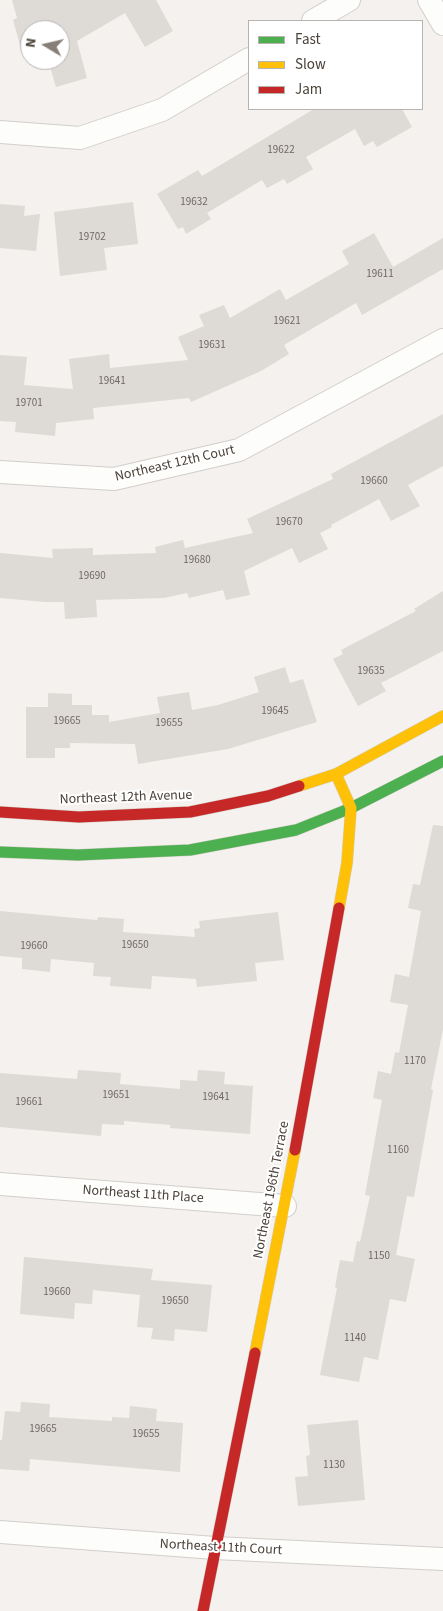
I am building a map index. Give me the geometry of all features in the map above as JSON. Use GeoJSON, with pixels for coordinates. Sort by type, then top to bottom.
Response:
{"type":"FeatureCollection","features":[{"type":"Feature","properties":{"kind":"street"},"geometry":{"type":"LineString","coordinates":[[315,20],[349,0]]}},
{"type":"Feature","properties":{"kind":"street"},"geometry":{"type":"LineString","coordinates":[[429,0],[443,24]]}},
{"type":"Feature","properties":{"kind":"street"},"geometry":{"type":"LineString","coordinates":[[0,132],[80,138],[162,110],[248,60]]}},
{"type":"Feature","properties":{"kind":"street","name":"Northeast 12th Court"},"geometry":{"type":"LineString","coordinates":[[0,472],[114,479],[239,450],[443,340]]}},
{"type":"Feature","properties":{"kind":"street","name":"Northeast 12th Avenue"},"geometry":{"type":"LineString","coordinates":[[0,812],[79,817],[190,812],[268,796],[336,774],[443,716]]}},
{"type":"Feature","properties":{"kind":"street"},"geometry":{"type":"LineString","coordinates":[[0,852],[78,855],[190,850],[296,830],[351,808],[443,761]]}},
{"type":"Feature","properties":{"kind":"street","name":"Northeast 196th Terrace"},"geometry":{"type":"LineString","coordinates":[[203,1611],[214,1548],[285,1206],[347,863],[351,808],[336,774]]}},
{"type":"Feature","properties":{"kind":"street","name":"Northeast 11th Place"},"geometry":{"type":"LineString","coordinates":[[0,1184],[285,1206]]}},
{"type":"Feature","properties":{"kind":"street","name":"Northeast 11th Court"},"geometry":{"type":"LineString","coordinates":[[0,1532],[214,1548],[443,1559]]}},
{"type":"Feature","properties":{"kind":"building"},"geometry":{"type":"Polygon","coordinates":[[[12,0],[156,0],[173,31],[145,47],[125,13],[77,41],[87,78],[56,87],[51,70],[70,70],[70,20],[20,20],[20,45],[13,20],[17,18],[12,0]]]}},
{"type":"Feature","properties":{"kind":"building"},"geometry":{"type":"Polygon","coordinates":[[[312,110],[403,110],[412,127],[377,147],[373,141],[364,146],[355,129],[306,157],[313,169],[287,184],[284,179],[267,188],[262,180],[207,213],[211,219],[186,234],[183,227],[178,229],[157,194],[198,170],[202,176],[312,110]]]}},
{"type":"Feature","properties":{"kind":"building"},"geometry":{"type":"Polygon","coordinates":[[[133,202],[138,244],[104,248],[107,270],[60,276],[54,212],[133,202]]]}},
{"type":"Feature","properties":{"kind":"building"},"geometry":{"type":"Polygon","coordinates":[[[0,204],[25,206],[24,216],[40,214],[36,251],[0,248],[0,204]]]}},
{"type":"Feature","properties":{"kind":"building"},"geometry":{"type":"Polygon","coordinates":[[[374,233],[393,267],[443,238],[443,269],[362,315],[356,303],[284,345],[289,354],[261,371],[191,402],[189,398],[93,408],[94,419],[56,423],[55,436],[15,432],[16,422],[0,421],[0,355],[27,357],[24,385],[73,389],[69,359],[109,354],[110,368],[188,360],[178,337],[204,326],[199,315],[224,305],[230,318],[280,289],[286,300],[349,264],[342,251],[374,233]]]}},
{"type":"Feature","properties":{"kind":"building"},"geometry":{"type":"Polygon","coordinates":[[[443,414],[443,466],[408,485],[420,506],[391,521],[379,499],[320,533],[328,549],[299,563],[292,548],[244,571],[250,595],[226,600],[223,590],[189,598],[187,593],[164,598],[96,600],[97,617],[65,619],[64,602],[0,598],[0,553],[53,558],[52,549],[93,548],[93,555],[156,553],[155,547],[183,540],[185,548],[253,533],[247,519],[333,479],[331,474],[443,414]]]}},
{"type":"Feature","properties":{"kind":"building"},"geometry":{"type":"Polygon","coordinates":[[[443,591],[443,651],[381,683],[386,691],[358,706],[333,659],[343,654],[341,650],[416,611],[414,609],[443,591]]]}},
{"type":"Feature","properties":{"kind":"building"},"geometry":{"type":"Polygon","coordinates":[[[285,667],[290,683],[303,679],[317,722],[228,749],[138,764],[135,744],[70,743],[70,748],[55,748],[55,758],[26,758],[26,707],[48,707],[48,693],[72,694],[72,705],[92,705],[92,715],[109,715],[109,722],[160,713],[157,697],[189,692],[192,710],[218,705],[259,692],[254,677],[285,667]]]}},
{"type":"Feature","properties":{"kind":"building"},"geometry":{"type":"Polygon","coordinates":[[[433,825],[443,826],[443,1029],[431,1089],[433,1090],[414,1197],[407,1196],[396,1255],[415,1259],[406,1302],[390,1299],[378,1360],[364,1357],[359,1382],[320,1375],[337,1288],[335,1287],[340,1260],[353,1262],[357,1241],[360,1242],[370,1196],[365,1195],[382,1100],[373,1098],[378,1071],[391,1074],[395,1052],[399,1053],[408,1005],[390,1002],[395,974],[409,977],[421,911],[408,908],[413,884],[420,885],[433,825]]]}},
{"type":"Feature","properties":{"kind":"building"},"geometry":{"type":"Polygon","coordinates":[[[0,911],[97,920],[98,917],[124,919],[123,932],[195,937],[194,929],[200,928],[199,921],[278,912],[284,960],[255,963],[257,981],[197,987],[196,979],[152,976],[151,989],[110,986],[111,977],[93,976],[94,963],[51,959],[50,972],[22,969],[22,958],[0,956],[0,911]]]}},
{"type":"Feature","properties":{"kind":"building"},"geometry":{"type":"Polygon","coordinates":[[[78,1070],[121,1073],[120,1084],[180,1089],[180,1080],[197,1081],[198,1070],[225,1072],[224,1084],[253,1086],[250,1134],[170,1128],[170,1125],[124,1121],[124,1125],[102,1124],[101,1136],[0,1127],[0,1073],[77,1079],[78,1070]]]}},
{"type":"Feature","properties":{"kind":"building"},"geometry":{"type":"Polygon","coordinates":[[[24,1257],[153,1269],[151,1280],[212,1285],[207,1332],[175,1329],[174,1341],[151,1339],[153,1328],[137,1327],[140,1295],[93,1290],[92,1304],[75,1303],[74,1319],[20,1314],[24,1257]]]}},
{"type":"Feature","properties":{"kind":"building"},"geometry":{"type":"Polygon","coordinates":[[[21,1402],[50,1404],[49,1417],[112,1421],[112,1417],[129,1418],[130,1406],[157,1409],[156,1421],[183,1423],[180,1472],[30,1459],[29,1471],[0,1469],[0,1440],[2,1440],[5,1411],[20,1412],[21,1402]]]}},
{"type":"Feature","properties":{"kind":"building"},"geometry":{"type":"Polygon","coordinates":[[[358,1420],[365,1500],[298,1506],[295,1477],[308,1476],[306,1456],[310,1455],[307,1425],[358,1420]]]}},
{"type":"Feature","properties":{"kind":"traffic: fast"},"geometry":{"type":"LineString","coordinates":[[0,852],[78,855],[190,850],[296,830],[351,808],[443,761]]}},
{"type":"Feature","properties":{"kind":"traffic: slow"},"geometry":{"type":"LineString","coordinates":[[299,786],[336,774],[443,716]]}},
{"type":"Feature","properties":{"kind":"traffic: slow"},"geometry":{"type":"LineString","coordinates":[[336,774],[351,808],[347,863],[339,908]]}},
{"type":"Feature","properties":{"kind":"traffic: slow"},"geometry":{"type":"LineString","coordinates":[[255,1353],[295,1150]]}},
{"type":"Feature","properties":{"kind":"traffic: jam"},"geometry":{"type":"LineString","coordinates":[[0,812],[79,817],[190,812],[268,796],[299,786]]}},
{"type":"Feature","properties":{"kind":"traffic: jam"},"geometry":{"type":"LineString","coordinates":[[295,1150],[339,908]]}},
{"type":"Feature","properties":{"kind":"traffic: jam"},"geometry":{"type":"LineString","coordinates":[[203,1611],[255,1353]]}}]}
